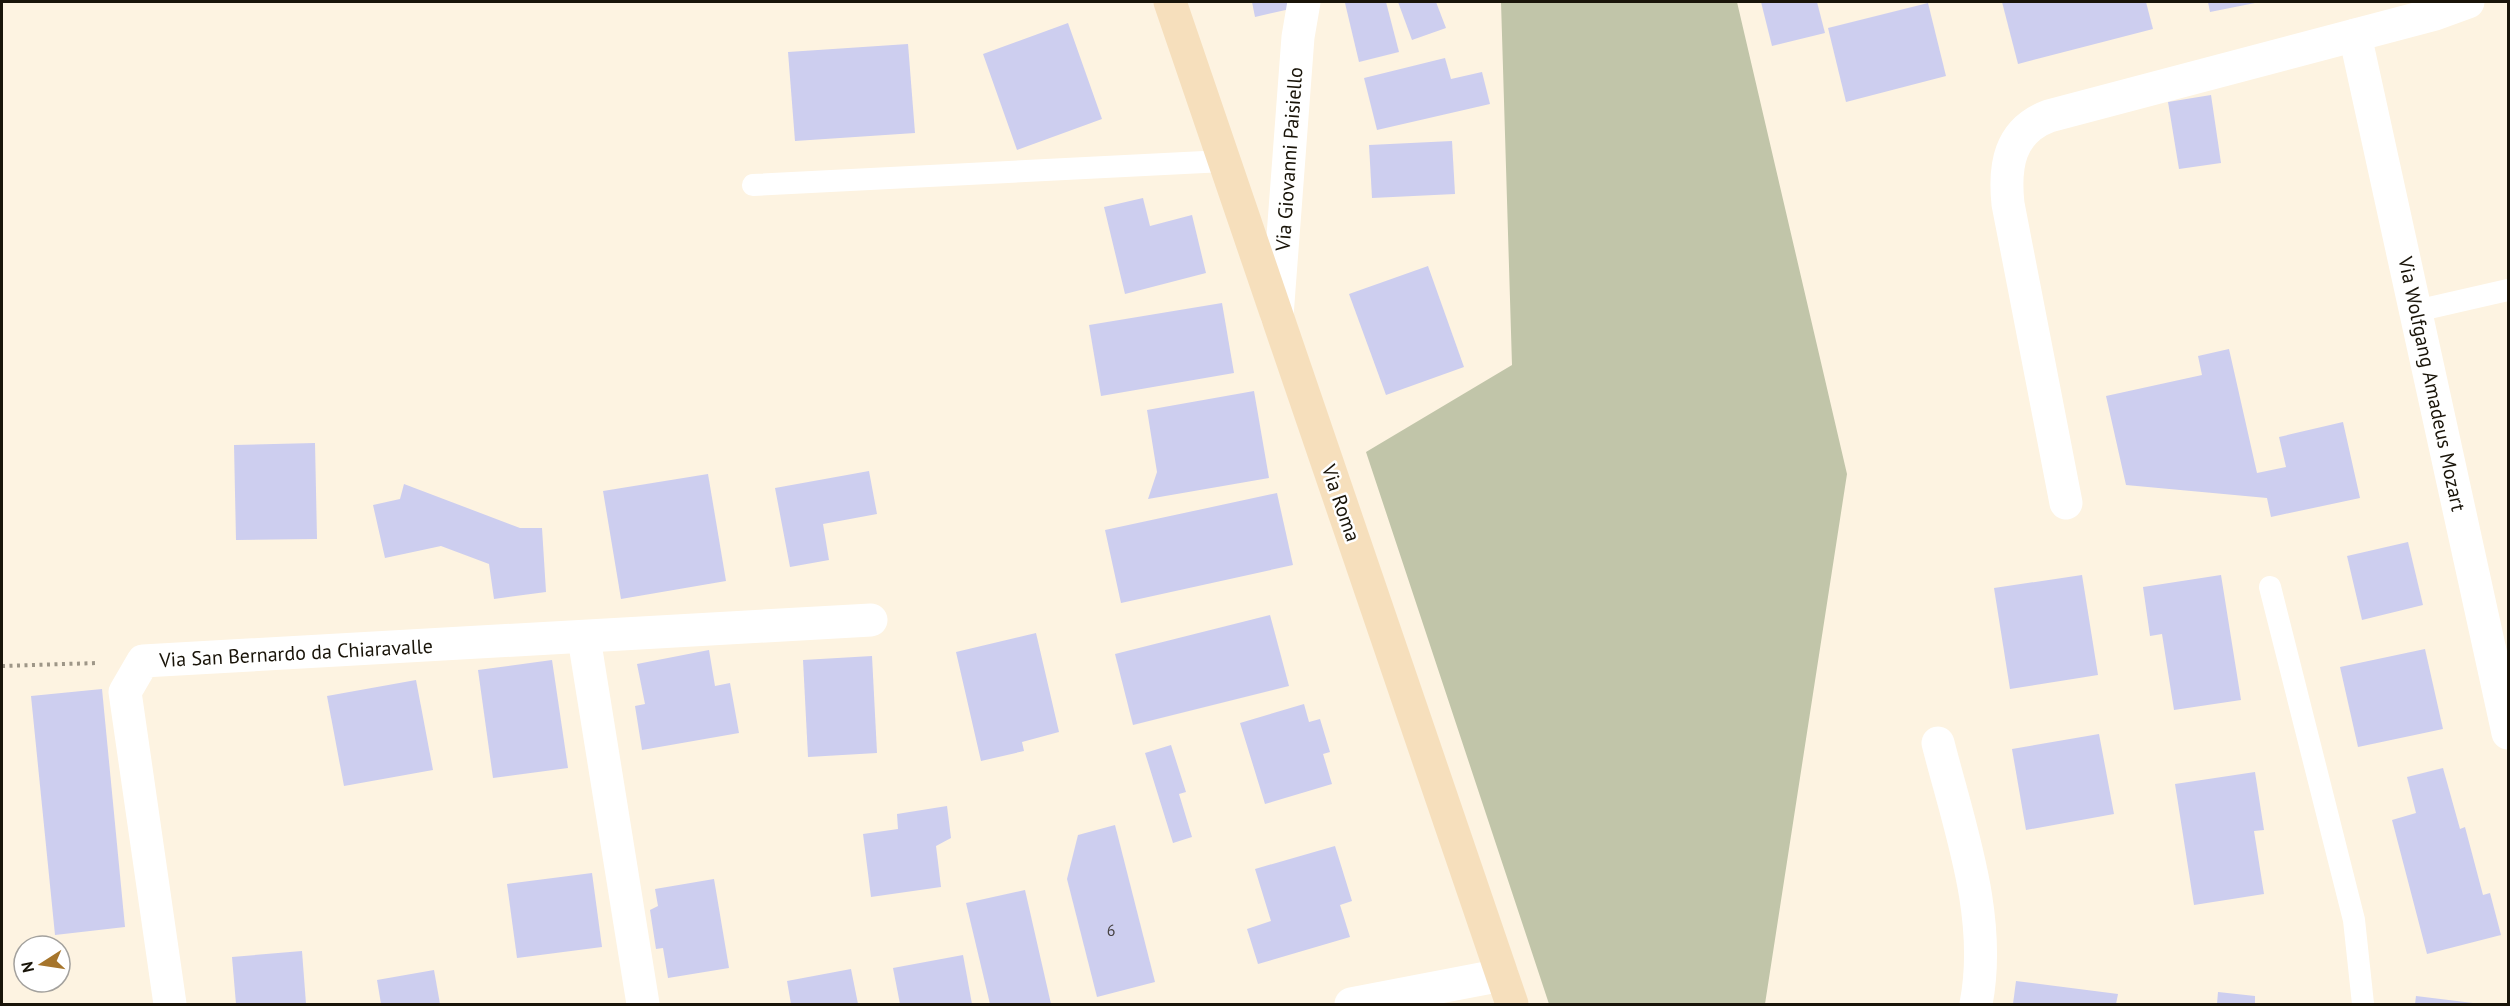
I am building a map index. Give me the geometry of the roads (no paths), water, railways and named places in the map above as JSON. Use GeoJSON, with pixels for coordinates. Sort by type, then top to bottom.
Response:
{"type":"FeatureCollection","features":[{"type":"Feature","properties":{"kind":"street","name":"Via Roma"},"geometry":{"type":"LineString","coordinates":[[1170,2],[1507,990]]}},
{"type":"Feature","properties":{"kind":"street","name":"Via Giovanni Paisiello"},"geometry":{"type":"LineString","coordinates":[[1277,316],[1298,37],[1304,2]]}},
{"type":"Feature","properties":{"kind":"street"},"geometry":{"type":"LineString","coordinates":[[2066,503],[2008,204],[2006,172],[2011,150],[2019,136],[2029,126],[2049,116],[2435,14],[2468,2]]}},
{"type":"Feature","properties":{"kind":"street","name":"Via Wolfgang Amadeus Mozart"},"geometry":{"type":"LineString","coordinates":[[2355,35],[2508,733]]}},
{"type":"Feature","properties":{"kind":"street","name":"Via San Bernardo da Chiaravalle"},"geometry":{"type":"LineString","coordinates":[[170,1005],[126,692],[143,661],[584,638],[871,620]]}},
{"type":"Feature","properties":{"kind":"street"},"geometry":{"type":"LineString","coordinates":[[584,638],[643,1005]]}},
{"type":"Feature","properties":{"kind":"street"},"geometry":{"type":"LineString","coordinates":[[1938,743],[1974,890],[1980,958],[1976,1005]]}},
{"type":"Feature","properties":{"kind":"street"},"geometry":{"type":"LineString","coordinates":[[1351,1005],[1507,990]]}},
{"type":"Feature","properties":{"kind":"lane"},"geometry":{"type":"LineString","coordinates":[[753,185],[1224,161]]}},
{"type":"Feature","properties":{"kind":"lane"},"geometry":{"type":"LineString","coordinates":[[2415,311],[2508,290]]}},
{"type":"Feature","properties":{"kind":"lane"},"geometry":{"type":"LineString","coordinates":[[2270,587],[2354,920],[2362,1005]]}}]}
